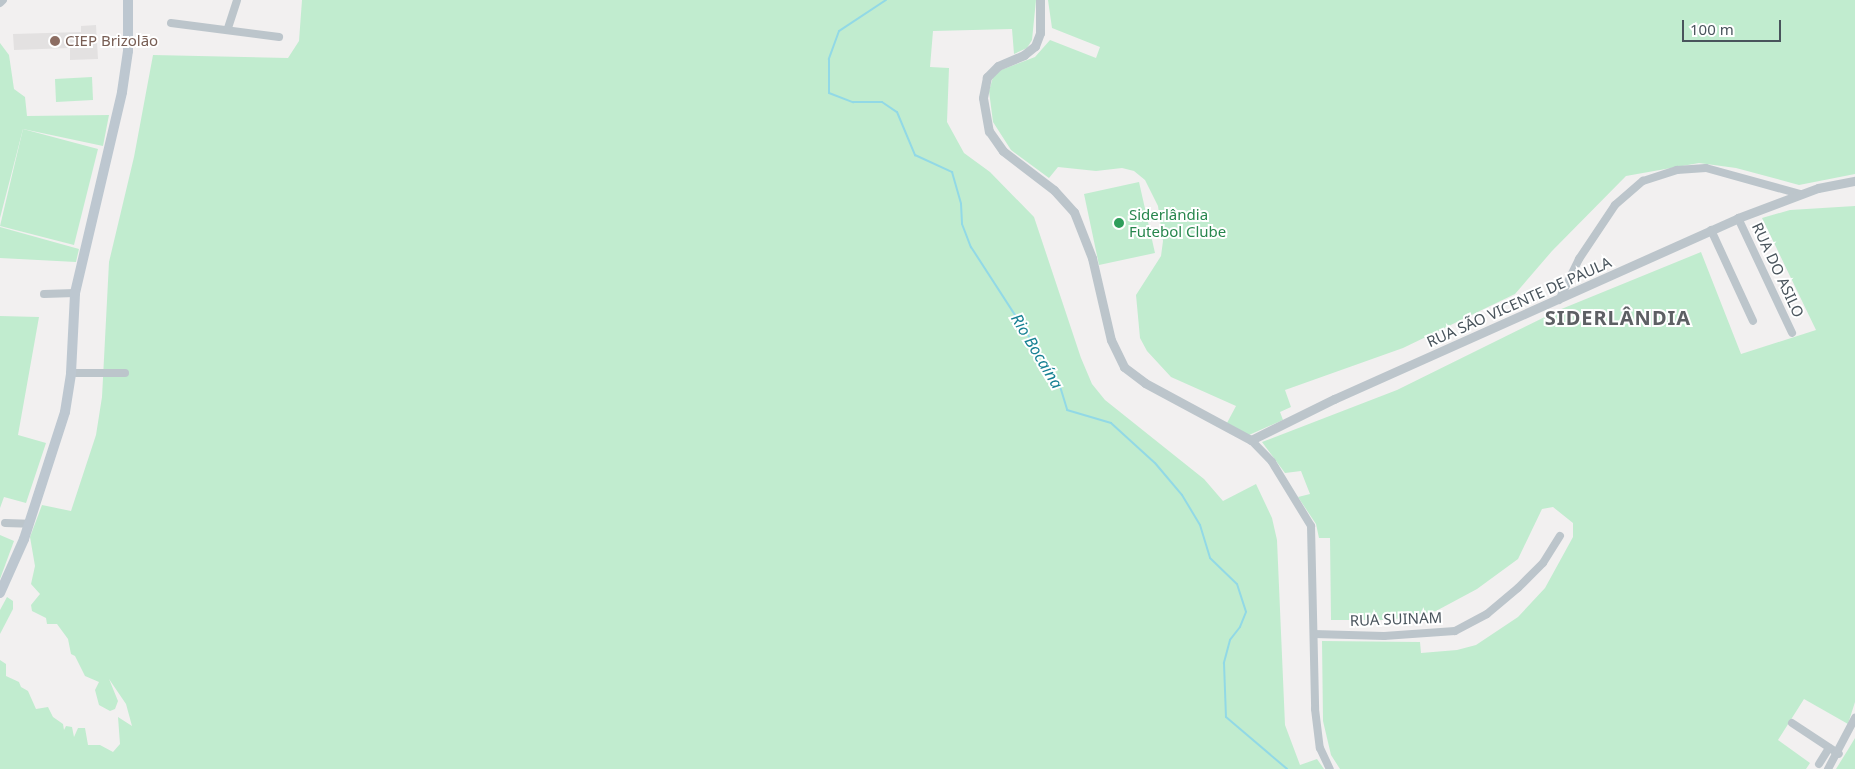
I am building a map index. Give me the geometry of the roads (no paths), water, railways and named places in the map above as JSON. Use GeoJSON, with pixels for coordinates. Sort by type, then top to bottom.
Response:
{"type":"FeatureCollection","features":[{"type":"Feature","properties":{"kind":"main road"},"geometry":{"type":"LineString","coordinates":[[0,593],[29,524],[62,425],[71,373],[75,293],[122,92],[128,51],[128,0]]}},
{"type":"Feature","properties":{"kind":"street"},"geometry":{"type":"LineString","coordinates":[[228,28],[237,0]]}},
{"type":"Feature","properties":{"kind":"street"},"geometry":{"type":"LineString","coordinates":[[1040,0],[1040,33],[1035,46],[1024,55],[998,66],[987,77],[983,98],[990,131],[1003,151],[1054,190],[1074,212],[1092,258],[1111,340],[1124,367],[1145,383],[1251,440],[1272,462],[1311,526],[1318,734],[1324,758],[1330,769]]}},
{"type":"Feature","properties":{"kind":"street"},"geometry":{"type":"LineString","coordinates":[[170,23],[228,28],[279,37]]}},
{"type":"Feature","properties":{"kind":"street"},"geometry":{"type":"LineString","coordinates":[[1559,300],[1578,259],[1615,205],[1643,181],[1677,170],[1706,168],[1800,194]]}},
{"type":"Feature","properties":{"kind":"street","name":"RUA SÃO VICENTE DE PAULA"},"geometry":{"type":"LineString","coordinates":[[1251,440],[1342,396],[1738,218],[1800,194],[1855,181]]}},
{"type":"Feature","properties":{"kind":"street","name":"RUA DO ASILO"},"geometry":{"type":"LineString","coordinates":[[1738,218],[1792,333]]}},
{"type":"Feature","properties":{"kind":"street"},"geometry":{"type":"LineString","coordinates":[[1711,230],[1752,321]]}},
{"type":"Feature","properties":{"kind":"street"},"geometry":{"type":"LineString","coordinates":[[44,294],[75,293]]}},
{"type":"Feature","properties":{"kind":"street"},"geometry":{"type":"LineString","coordinates":[[71,373],[125,374]]}},
{"type":"Feature","properties":{"kind":"street"},"geometry":{"type":"LineString","coordinates":[[5,523],[29,524]]}},
{"type":"Feature","properties":{"kind":"street","name":"RUA SUINAM"},"geometry":{"type":"LineString","coordinates":[[1314,634],[1384,636],[1455,631],[1487,614],[1518,588],[1543,563],[1560,536]]}},
{"type":"Feature","properties":{"kind":"street"},"geometry":{"type":"LineString","coordinates":[[1828,769],[1839,754],[1855,718]]}},
{"type":"Feature","properties":{"kind":"street"},"geometry":{"type":"LineString","coordinates":[[1792,723],[1839,754]]}},
{"type":"Feature","properties":{"kind":"street"},"geometry":{"type":"LineString","coordinates":[[1819,764],[1830,748]]}},
{"type":"Feature","properties":{"kind":"waterway","name":"Rio Bocaína"},"geometry":{"type":"LineString","coordinates":[[886,0],[839,31],[829,59],[829,93],[853,102],[882,102],[897,112],[915,155],[952,172],[961,204],[962,224],[971,247],[1059,383],[1067,410],[1111,423],[1155,463],[1182,495],[1200,525],[1210,558],[1237,584],[1246,612],[1240,627],[1230,640],[1224,663],[1226,717],[1287,769]]}},
{"type":"Feature","properties":{"kind":"place","name":"CIEP Brizolão"},"geometry":{"type":"Point","coordinates":[55,41]}},
{"type":"Feature","properties":{"kind":"place","name":"Siderlândia Futebol Clube"},"geometry":{"type":"Point","coordinates":[1119,223]}},
{"type":"Feature","properties":{"kind":"district","name":"SIDERLÂNDIA"},"geometry":{"type":"Point","coordinates":[1618,317]}}]}
